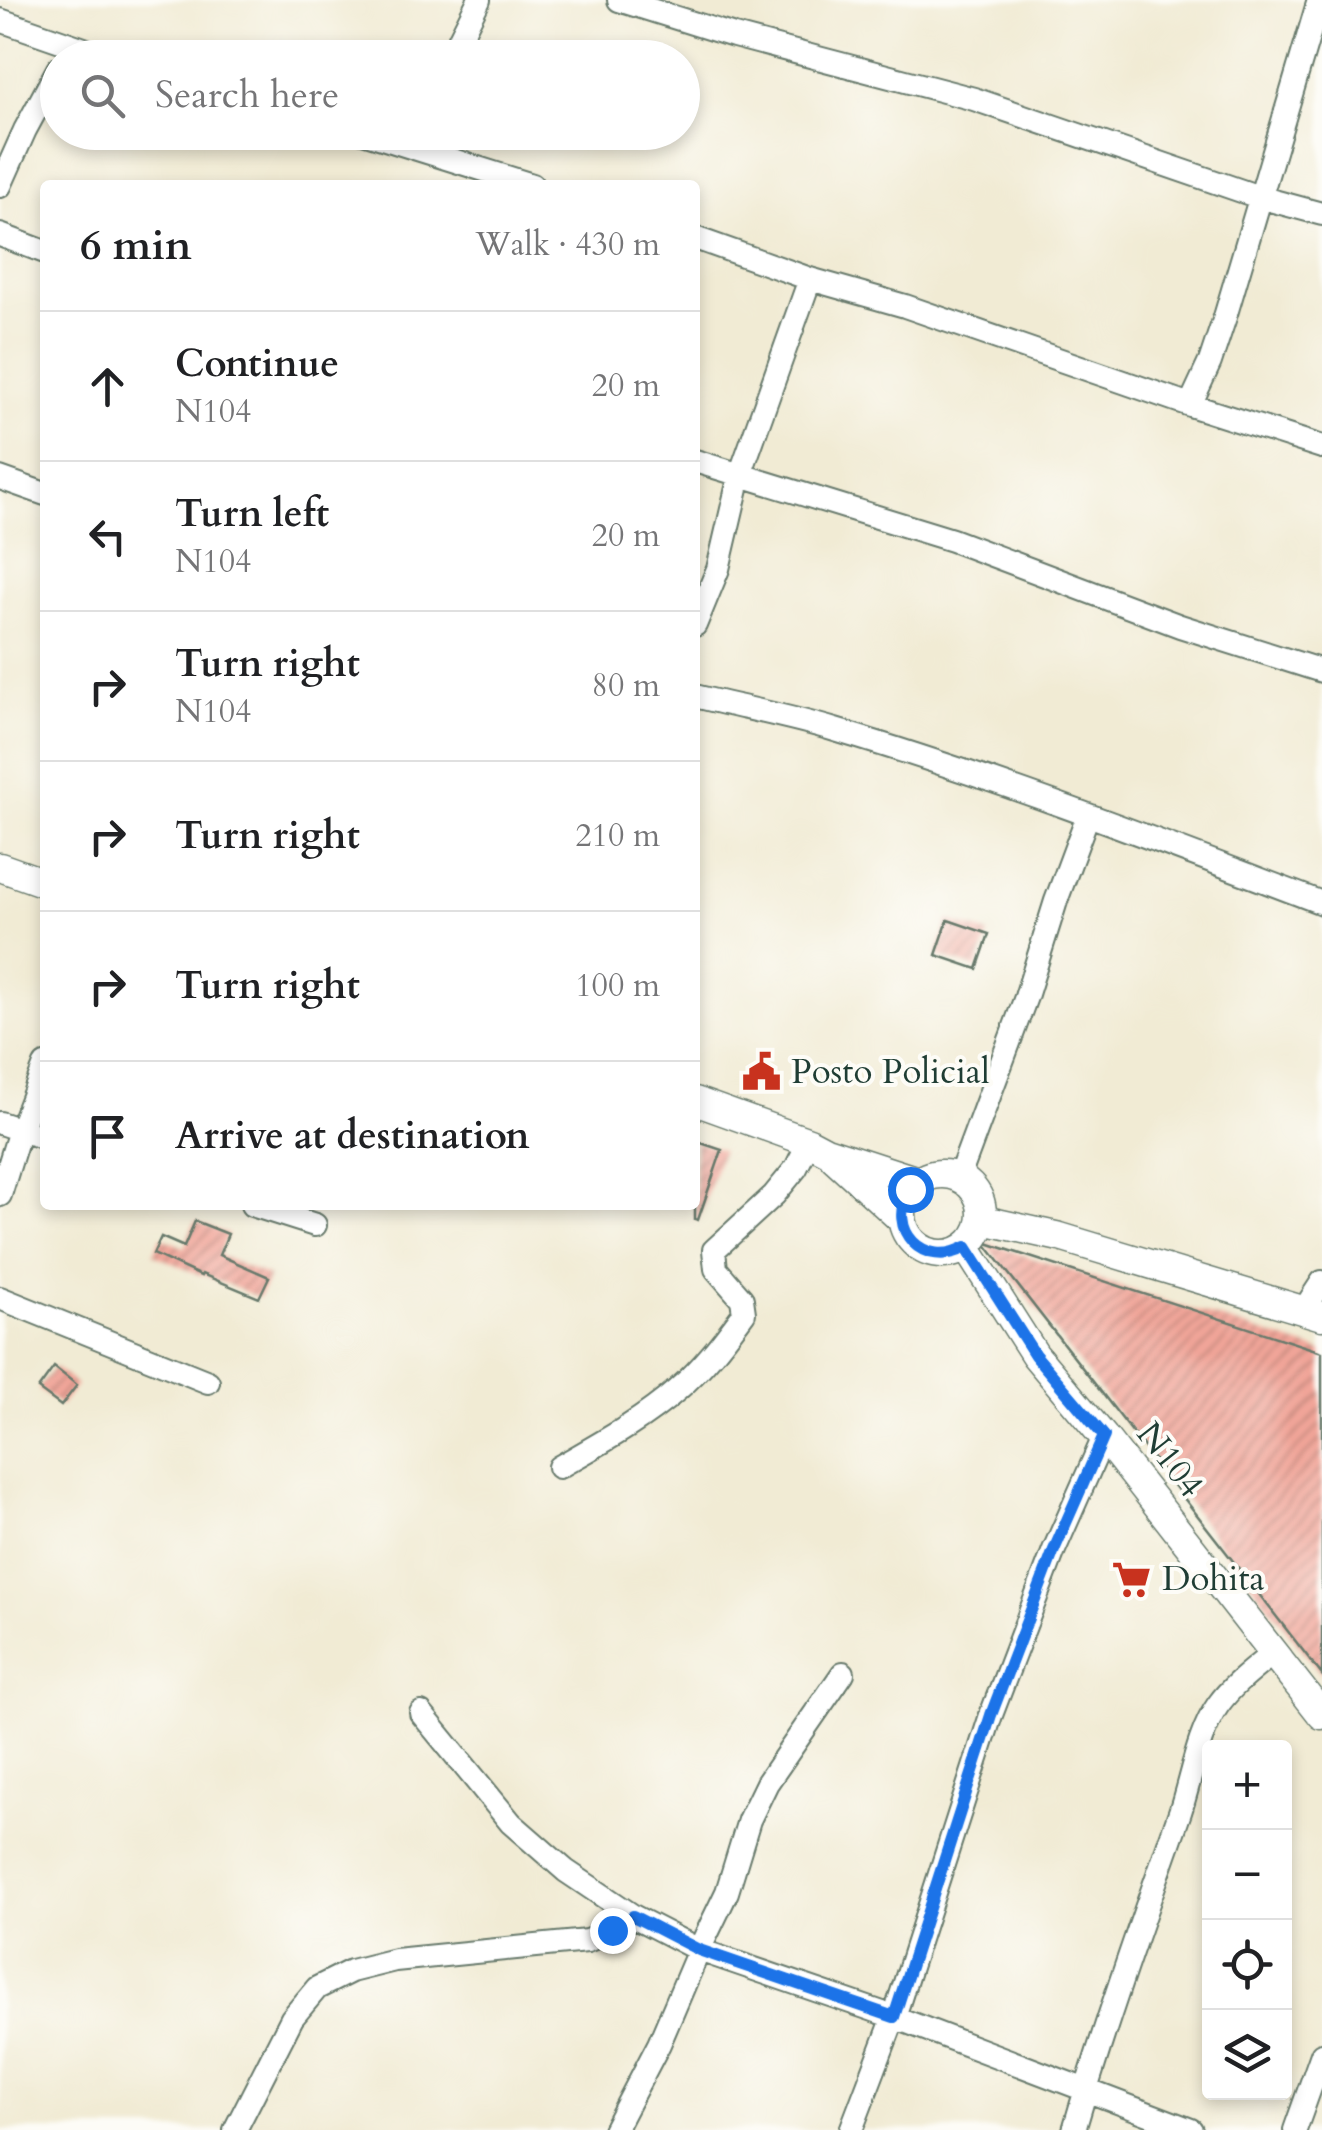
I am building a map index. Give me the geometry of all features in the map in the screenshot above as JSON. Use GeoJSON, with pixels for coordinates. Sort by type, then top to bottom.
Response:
{"type":"FeatureCollection","features":[{"type":"Feature","properties":{"kind":"main road"},"geometry":{"type":"LineString","coordinates":[[0,867],[40,880]]}},
{"type":"Feature","properties":{"kind":"main road"},"geometry":{"type":"LineString","coordinates":[[700,1104],[918,1181]]}},
{"type":"Feature","properties":{"kind":"main road"},"geometry":{"type":"LineString","coordinates":[[817,1146],[902,1220],[910,1239],[927,1251],[947,1254],[966,1247],[980,1230],[980,1199],[959,1177],[938,1174],[918,1181],[905,1198],[902,1220]]}},
{"type":"Feature","properties":{"kind":"main road"},"geometry":{"type":"LineString","coordinates":[[982,1220],[1060,1237],[1312,1314]]}},
{"type":"Feature","properties":{"kind":"main road","name":"N104"},"geometry":{"type":"LineString","coordinates":[[966,1247],[1035,1355],[1104,1436],[1322,1716]]}},
{"type":"Feature","properties":{"kind":"street"},"geometry":{"type":"LineString","coordinates":[[459,40],[479,0]]}},
{"type":"Feature","properties":{"kind":"street"},"geometry":{"type":"LineString","coordinates":[[619,0],[734,36],[974,99],[1260,197],[1322,214]]}},
{"type":"Feature","properties":{"kind":"street"},"geometry":{"type":"LineString","coordinates":[[1190,405],[1210,362],[1318,0]]}},
{"type":"Feature","properties":{"kind":"street"},"geometry":{"type":"LineString","coordinates":[[0,20],[41,40]]}},
{"type":"Feature","properties":{"kind":"street"},"geometry":{"type":"LineString","coordinates":[[0,186],[40,103]]}},
{"type":"Feature","properties":{"kind":"street"},"geometry":{"type":"LineString","coordinates":[[439,150],[519,180]]}},
{"type":"Feature","properties":{"kind":"street"},"geometry":{"type":"LineString","coordinates":[[0,235],[40,250]]}},
{"type":"Feature","properties":{"kind":"street"},"geometry":{"type":"LineString","coordinates":[[700,240],[1322,447]]}},
{"type":"Feature","properties":{"kind":"street"},"geometry":{"type":"LineString","coordinates":[[700,613],[718,569],[740,476],[810,279]]}},
{"type":"Feature","properties":{"kind":"street"},"geometry":{"type":"LineString","coordinates":[[700,463],[952,540],[1180,626],[1322,671]]}},
{"type":"Feature","properties":{"kind":"street"},"geometry":{"type":"LineString","coordinates":[[0,478],[40,492]]}},
{"type":"Feature","properties":{"kind":"street"},"geometry":{"type":"LineString","coordinates":[[700,697],[836,730],[1088,815],[1322,903]]}},
{"type":"Feature","properties":{"kind":"street"},"geometry":{"type":"LineString","coordinates":[[959,1177],[1088,815]]}},
{"type":"Feature","properties":{"kind":"street"},"geometry":{"type":"LineString","coordinates":[[0,1195],[10,1126],[40,1073]]}},
{"type":"Feature","properties":{"kind":"street"},"geometry":{"type":"LineString","coordinates":[[10,1126],[40,1136]]}},
{"type":"Feature","properties":{"kind":"street"},"geometry":{"type":"LineString","coordinates":[[559,1467],[624,1429],[678,1390],[724,1341],[744,1313],[742,1299],[716,1269],[714,1250],[774,1195],[817,1146]]}},
{"type":"Feature","properties":{"kind":"street"},"geometry":{"type":"LineString","coordinates":[[268,1210],[315,1225]]}},
{"type":"Feature","properties":{"kind":"street"},"geometry":{"type":"LineString","coordinates":[[1312,1314],[1322,1282]]}},
{"type":"Feature","properties":{"kind":"street"},"geometry":{"type":"LineString","coordinates":[[0,1298],[208,1382]]}},
{"type":"Feature","properties":{"kind":"street"},"geometry":{"type":"LineString","coordinates":[[851,2130],[894,2017],[991,1715],[1054,1550],[1104,1436]]}},
{"type":"Feature","properties":{"kind":"street"},"geometry":{"type":"LineString","coordinates":[[1074,2130],[1204,1734],[1216,1707],[1238,1682],[1274,1653]]}},
{"type":"Feature","properties":{"kind":"street"},"geometry":{"type":"LineString","coordinates":[[614,2130],[659,2044],[727,1892],[749,1820],[767,1783],[844,1673]]}},
{"type":"Feature","properties":{"kind":"street"},"geometry":{"type":"LineString","coordinates":[[421,1713],[510,1823],[566,1871],[633,1916],[699,1950],[894,2017],[1192,2130]]}},
{"type":"Feature","properties":{"kind":"street"},"geometry":{"type":"LineString","coordinates":[[235,2130],[292,2018],[317,1988],[351,1971],[396,1960],[586,1941],[633,1916]]}},
{"type":"Feature","properties":{"kind":"street"},"geometry":{"type":"LineString","coordinates":[[1295,2130],[1322,2054]]}},
{"type":"Feature","properties":{"kind":"building"},"geometry":{"type":"Polygon","coordinates":[[[948,920],[989,934],[977,969],[936,955],[948,920]]]}},
{"type":"Feature","properties":{"kind":"building"},"geometry":{"type":"Polygon","coordinates":[[[700,1143],[722,1150],[698,1220],[695,1210],[700,1210],[700,1143]]]}},
{"type":"Feature","properties":{"kind":"building"},"geometry":{"type":"Polygon","coordinates":[[[195,1221],[228,1234],[219,1255],[269,1277],[259,1298],[153,1254],[161,1237],[184,1247],[195,1221]]]}},
{"type":"Feature","properties":{"kind":"building"},"geometry":{"type":"Polygon","coordinates":[[[984,1242],[1322,1352],[1322,1675],[984,1242]]]}},
{"type":"Feature","properties":{"kind":"building"},"geometry":{"type":"Polygon","coordinates":[[[54,1367],[77,1385],[61,1406],[38,1389],[54,1367]]]}},
{"type":"Feature","properties":{"kind":"place","name":"Posto Policial"},"geometry":{"type":"Point","coordinates":[761,1072]}},
{"type":"Feature","properties":{"kind":"place","name":"Dohita"},"geometry":{"type":"Point","coordinates":[1132,1579]}},
{"type":"Feature","properties":{"kind":"route"},"geometry":{"type":"LineString","coordinates":[[612,1930],[633,1916],[699,1950],[894,2017],[991,1715],[1054,1550],[1104,1436],[1035,1355],[966,1247],[937,1254],[910,1239],[902,1209],[910,1189]]}}]}
